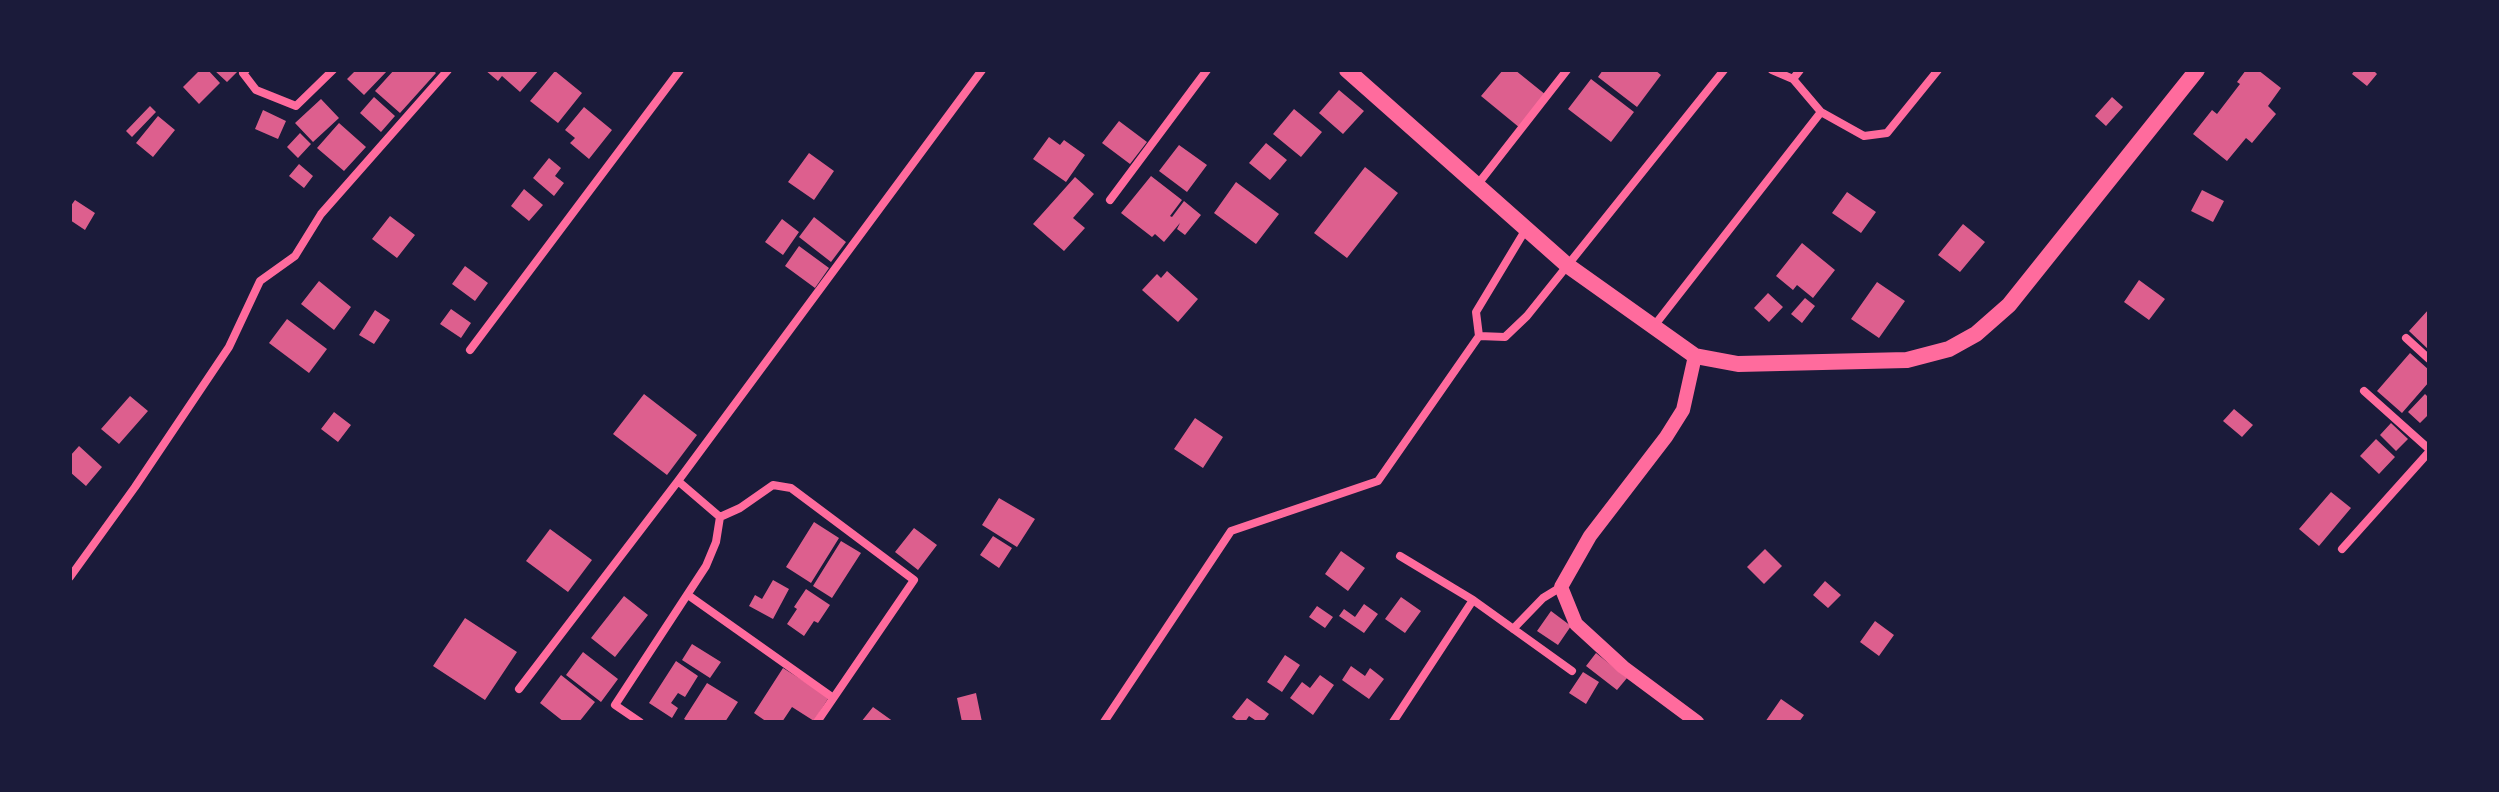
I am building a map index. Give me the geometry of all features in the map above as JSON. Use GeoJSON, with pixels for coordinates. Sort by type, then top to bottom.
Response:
{"type":"FeatureCollection","features":[{"type":"Feature","properties":{"kind":"main road"},"geometry":{"type":"LineString","coordinates":[[1347,70],[1567,265],[1695,356],[1738,364],[1907,360],[1949,349],[1976,334],[2009,305],[2197,70]]}},
{"type":"Feature","properties":{"kind":"street"},"geometry":{"type":"LineString","coordinates":[[246,70],[243,73],[256,90],[296,106],[333,70]]}},
{"type":"Feature","properties":{"kind":"street"},"geometry":{"type":"LineString","coordinates":[[70,577],[229,347],[260,281],[295,256],[321,214],[448,70]]}},
{"type":"Feature","properties":{"kind":"street"},"geometry":{"type":"LineString","coordinates":[[470,350],[680,70]]}},
{"type":"Feature","properties":{"kind":"street"},"geometry":{"type":"LineString","coordinates":[[519,689],[678,481],[982,70]]}},
{"type":"Feature","properties":{"kind":"street"},"geometry":{"type":"LineString","coordinates":[[1110,200],[1207,70]]}},
{"type":"Feature","properties":{"kind":"street"},"geometry":{"type":"LineString","coordinates":[[1478,184],[1567,70]]}},
{"type":"Feature","properties":{"kind":"street"},"geometry":{"type":"LineString","coordinates":[[1479,336],[1505,337],[1527,316],[1724,70]]}},
{"type":"Feature","properties":{"kind":"street"},"geometry":{"type":"LineString","coordinates":[[1772,70],[1793,79],[1821,112],[1864,136],[1887,133],[1938,70]]}},
{"type":"Feature","properties":{"kind":"street"},"geometry":{"type":"LineString","coordinates":[[1793,79],[1800,70]]}},
{"type":"Feature","properties":{"kind":"street"},"geometry":{"type":"LineString","coordinates":[[1654,326],[1821,112]]}},
{"type":"Feature","properties":{"kind":"street"},"geometry":{"type":"LineString","coordinates":[[1104,722],[1231,531],[1378,481],[1479,336],[1476,312],[1526,229]]}},
{"type":"Feature","properties":{"kind":"street"},"geometry":{"type":"LineString","coordinates":[[2406,338],[2429,359]]}},
{"type":"Feature","properties":{"kind":"street"},"geometry":{"type":"LineString","coordinates":[[1513,629],[1543,598],[1561,587],[1590,536],[1666,437],[1683,410],[1695,356]]}},
{"type":"Feature","properties":{"kind":"street"},"geometry":{"type":"LineString","coordinates":[[2342,549],[2429,450],[2364,391]]}},
{"type":"Feature","properties":{"kind":"street"},"geometry":{"type":"LineString","coordinates":[[678,481],[720,517]]}},
{"type":"Feature","properties":{"kind":"street"},"geometry":{"type":"LineString","coordinates":[[720,517],[740,508],[773,485],[791,488],[914,580],[817,722]]}},
{"type":"Feature","properties":{"kind":"street"},"geometry":{"type":"LineString","coordinates":[[640,722],[615,705],[706,566],[716,542],[720,517]]}},
{"type":"Feature","properties":{"kind":"street"},"geometry":{"type":"LineString","coordinates":[[1400,556],[1473,600],[1572,671]]}},
{"type":"Feature","properties":{"kind":"street"},"geometry":{"type":"LineString","coordinates":[[1561,587],[1576,624],[1623,667],[1697,722]]}},
{"type":"Feature","properties":{"kind":"street"},"geometry":{"type":"LineString","coordinates":[[688,595],[832,697]]}},
{"type":"Feature","properties":{"kind":"street"},"geometry":{"type":"LineString","coordinates":[[1393,722],[1473,600]]}},
{"type":"Feature","properties":{"kind":"building"},"geometry":{"type":"Polygon","coordinates":[[[200,70],[208,70],[220,83],[199,104],[183,87],[200,70]]]}},
{"type":"Feature","properties":{"kind":"building"},"geometry":{"type":"Polygon","coordinates":[[[214,70],[239,70],[227,82],[214,70]]]}},
{"type":"Feature","properties":{"kind":"building"},"geometry":{"type":"Polygon","coordinates":[[[356,70],[388,70],[364,95],[347,79],[356,70]]]}},
{"type":"Feature","properties":{"kind":"building"},"geometry":{"type":"Polygon","coordinates":[[[394,70],[433,70],[436,73],[400,113],[375,91],[394,70]]]}},
{"type":"Feature","properties":{"kind":"building"},"geometry":{"type":"Polygon","coordinates":[[[485,70],[539,70],[520,92],[502,76],[498,81],[485,70]]]}},
{"type":"Feature","properties":{"kind":"building"},"geometry":{"type":"Polygon","coordinates":[[[1503,70],[1515,70],[1546,95],[1520,128],[1481,96],[1503,70]]]}},
{"type":"Feature","properties":{"kind":"building"},"geometry":{"type":"Polygon","coordinates":[[[1603,70],[1655,70],[1661,75],[1637,107],[1598,77],[1603,70]]]}},
{"type":"Feature","properties":{"kind":"building"},"geometry":{"type":"Polygon","coordinates":[[[2246,70],[2258,70],[2281,88],[2268,106],[2276,114],[2252,143],[2246,138],[2227,161],[2193,134],[2212,110],[2217,114],[2240,84],[2237,82],[2246,70]]]}},
{"type":"Feature","properties":{"kind":"building"},"geometry":{"type":"Polygon","coordinates":[[[2355,70],[2373,70],[2377,74],[2367,86],[2352,74],[2355,70]]]}},
{"type":"Feature","properties":{"kind":"building"},"geometry":{"type":"Polygon","coordinates":[[[555,71],[582,93],[558,123],[530,101],[555,71]]]}},
{"type":"Feature","properties":{"kind":"building"},"geometry":{"type":"Polygon","coordinates":[[[1591,79],[1634,112],[1611,142],[1568,109],[1591,79]]]}},
{"type":"Feature","properties":{"kind":"building"},"geometry":{"type":"Polygon","coordinates":[[[1339,90],[1364,111],[1343,134],[1319,113],[1339,90]]]}},
{"type":"Feature","properties":{"kind":"building"},"geometry":{"type":"Polygon","coordinates":[[[374,97],[395,116],[381,132],[360,113],[374,97]]]}},
{"type":"Feature","properties":{"kind":"building"},"geometry":{"type":"Polygon","coordinates":[[[2112,97],[2123,107],[2106,126],[2095,116],[2112,97]]]}},
{"type":"Feature","properties":{"kind":"building"},"geometry":{"type":"Polygon","coordinates":[[[321,99],[339,118],[313,142],[295,123],[321,99]]]}},
{"type":"Feature","properties":{"kind":"building"},"geometry":{"type":"Polygon","coordinates":[[[150,106],[156,112],[132,137],[126,131],[150,106]]]}},
{"type":"Feature","properties":{"kind":"building"},"geometry":{"type":"Polygon","coordinates":[[[584,107],[612,130],[589,159],[570,143],[575,138],[565,130],[584,107]]]}},
{"type":"Feature","properties":{"kind":"building"},"geometry":{"type":"Polygon","coordinates":[[[1294,109],[1322,132],[1301,157],[1273,134],[1294,109]]]}},
{"type":"Feature","properties":{"kind":"building"},"geometry":{"type":"Polygon","coordinates":[[[263,110],[286,121],[278,139],[255,129],[263,110]]]}},
{"type":"Feature","properties":{"kind":"building"},"geometry":{"type":"Polygon","coordinates":[[[158,116],[175,130],[153,157],[136,143],[158,116]]]}},
{"type":"Feature","properties":{"kind":"building"},"geometry":{"type":"Polygon","coordinates":[[[1119,121],[1147,142],[1130,164],[1102,143],[1119,121]]]}},
{"type":"Feature","properties":{"kind":"building"},"geometry":{"type":"Polygon","coordinates":[[[339,123],[366,147],[344,171],[317,148],[339,123]]]}},
{"type":"Feature","properties":{"kind":"building"},"geometry":{"type":"Polygon","coordinates":[[[300,133],[311,144],[298,158],[287,147],[300,133]]]}},
{"type":"Feature","properties":{"kind":"building"},"geometry":{"type":"Polygon","coordinates":[[[1049,137],[1060,145],[1064,140],[1085,155],[1066,182],[1033,159],[1049,137]]]}},
{"type":"Feature","properties":{"kind":"building"},"geometry":{"type":"Polygon","coordinates":[[[1266,143],[1287,160],[1270,180],[1249,163],[1266,143]]]}},
{"type":"Feature","properties":{"kind":"building"},"geometry":{"type":"Polygon","coordinates":[[[1179,145],[1207,165],[1187,192],[1159,171],[1179,145]]]}},
{"type":"Feature","properties":{"kind":"building"},"geometry":{"type":"Polygon","coordinates":[[[809,153],[834,171],[814,200],[788,182],[809,153]]]}},
{"type":"Feature","properties":{"kind":"building"},"geometry":{"type":"Polygon","coordinates":[[[549,158],[561,168],[555,176],[564,183],[554,196],[533,178],[549,158]]]}},
{"type":"Feature","properties":{"kind":"building"},"geometry":{"type":"Polygon","coordinates":[[[299,164],[313,176],[304,188],[289,176],[299,164]]]}},
{"type":"Feature","properties":{"kind":"building"},"geometry":{"type":"Polygon","coordinates":[[[1365,167],[1398,193],[1347,258],[1314,233],[1365,167]]]}},
{"type":"Feature","properties":{"kind":"building"},"geometry":{"type":"Polygon","coordinates":[[[1151,176],[1182,200],[1170,216],[1184,201],[1201,215],[1185,235],[1177,229],[1180,223],[1164,242],[1155,234],[1152,237],[1121,213],[1151,176]]]}},
{"type":"Feature","properties":{"kind":"building"},"geometry":{"type":"Polygon","coordinates":[[[1075,177],[1094,194],[1073,218],[1085,228],[1064,251],[1033,224],[1075,177]]]}},
{"type":"Feature","properties":{"kind":"building"},"geometry":{"type":"Polygon","coordinates":[[[1236,182],[1279,214],[1256,244],[1214,213],[1236,182]]]}},
{"type":"Feature","properties":{"kind":"building"},"geometry":{"type":"Polygon","coordinates":[[[524,189],[543,205],[529,221],[511,206],[524,189]]]}},
{"type":"Feature","properties":{"kind":"building"},"geometry":{"type":"Polygon","coordinates":[[[2202,190],[2224,201],[2213,222],[2191,211],[2202,190]]]}},
{"type":"Feature","properties":{"kind":"building"},"geometry":{"type":"Polygon","coordinates":[[[1847,192],[1876,212],[1861,233],[1832,213],[1847,192]]]}},
{"type":"Feature","properties":{"kind":"building"},"geometry":{"type":"Polygon","coordinates":[[[75,200],[95,213],[85,230],[70,220],[70,207],[75,200]]]}},
{"type":"Feature","properties":{"kind":"building"},"geometry":{"type":"Polygon","coordinates":[[[390,216],[415,235],[397,258],[372,239],[390,216]]]}},
{"type":"Feature","properties":{"kind":"building"},"geometry":{"type":"Polygon","coordinates":[[[814,217],[846,242],[831,262],[799,237],[814,217]]]}},
{"type":"Feature","properties":{"kind":"building"},"geometry":{"type":"Polygon","coordinates":[[[782,219],[799,232],[783,255],[765,242],[782,219]]]}},
{"type":"Feature","properties":{"kind":"building"},"geometry":{"type":"Polygon","coordinates":[[[1963,224],[1985,242],[1960,272],[1938,255],[1963,224]]]}},
{"type":"Feature","properties":{"kind":"building"},"geometry":{"type":"Polygon","coordinates":[[[1802,243],[1835,270],[1813,298],[1797,285],[1793,290],[1776,276],[1802,243]]]}},
{"type":"Feature","properties":{"kind":"building"},"geometry":{"type":"Polygon","coordinates":[[[799,246],[829,268],[815,288],[785,266],[799,246]]]}},
{"type":"Feature","properties":{"kind":"building"},"geometry":{"type":"Polygon","coordinates":[[[465,266],[488,283],[475,301],[452,284],[465,266]]]}},
{"type":"Feature","properties":{"kind":"building"},"geometry":{"type":"Polygon","coordinates":[[[1167,271],[1198,299],[1178,322],[1142,290],[1157,274],[1161,278],[1167,271]]]}},
{"type":"Feature","properties":{"kind":"building"},"geometry":{"type":"Polygon","coordinates":[[[2139,280],[2165,299],[2149,320],[2124,302],[2139,280]]]}},
{"type":"Feature","properties":{"kind":"building"},"geometry":{"type":"Polygon","coordinates":[[[319,281],[351,307],[334,330],[301,304],[319,281]]]}},
{"type":"Feature","properties":{"kind":"building"},"geometry":{"type":"Polygon","coordinates":[[[1877,282],[1905,301],[1879,338],[1851,319],[1877,282]]]}},
{"type":"Feature","properties":{"kind":"building"},"geometry":{"type":"Polygon","coordinates":[[[1768,293],[1783,307],[1769,322],[1754,308],[1768,293]]]}},
{"type":"Feature","properties":{"kind":"building"},"geometry":{"type":"Polygon","coordinates":[[[1805,298],[1815,306],[1802,323],[1791,314],[1805,298]]]}},
{"type":"Feature","properties":{"kind":"building"},"geometry":{"type":"Polygon","coordinates":[[[451,309],[471,323],[461,338],[440,324],[451,309]]]}},
{"type":"Feature","properties":{"kind":"building"},"geometry":{"type":"Polygon","coordinates":[[[2429,309],[2429,350],[2409,331],[2429,309]]]}},
{"type":"Feature","properties":{"kind":"building"},"geometry":{"type":"Polygon","coordinates":[[[375,310],[390,320],[374,344],[359,335],[375,310]]]}},
{"type":"Feature","properties":{"kind":"building"},"geometry":{"type":"Polygon","coordinates":[[[287,319],[327,349],[309,373],[269,343],[287,319]]]}},
{"type":"Feature","properties":{"kind":"building"},"geometry":{"type":"Polygon","coordinates":[[[2410,353],[2429,370],[2429,382],[2402,413],[2377,391],[2410,353]]]}},
{"type":"Feature","properties":{"kind":"building"},"geometry":{"type":"Polygon","coordinates":[[[644,394],[697,435],[667,475],[613,434],[644,394]]]}},
{"type":"Feature","properties":{"kind":"building"},"geometry":{"type":"Polygon","coordinates":[[[2425,394],[2429,398],[2429,414],[2420,423],[2408,412],[2425,394]]]}},
{"type":"Feature","properties":{"kind":"building"},"geometry":{"type":"Polygon","coordinates":[[[130,396],[148,411],[119,444],[101,429],[130,396]]]}},
{"type":"Feature","properties":{"kind":"building"},"geometry":{"type":"Polygon","coordinates":[[[2234,409],[2253,425],[2242,437],[2223,421],[2234,409]]]}},
{"type":"Feature","properties":{"kind":"building"},"geometry":{"type":"Polygon","coordinates":[[[334,412],[351,425],[338,442],[321,429],[334,412]]]}},
{"type":"Feature","properties":{"kind":"building"},"geometry":{"type":"Polygon","coordinates":[[[1195,418],[1223,437],[1203,468],[1174,449],[1195,418]]]}},
{"type":"Feature","properties":{"kind":"building"},"geometry":{"type":"Polygon","coordinates":[[[2391,423],[2408,439],[2396,451],[2380,435],[2391,423]]]}},
{"type":"Feature","properties":{"kind":"building"},"geometry":{"type":"Polygon","coordinates":[[[2376,439],[2395,457],[2379,474],[2360,456],[2376,439]]]}},
{"type":"Feature","properties":{"kind":"building"},"geometry":{"type":"Polygon","coordinates":[[[79,446],[102,467],[86,486],[70,472],[70,456],[79,446]]]}},
{"type":"Feature","properties":{"kind":"building"},"geometry":{"type":"Polygon","coordinates":[[[2331,492],[2351,508],[2319,546],[2299,529],[2331,492]]]}},
{"type":"Feature","properties":{"kind":"building"},"geometry":{"type":"Polygon","coordinates":[[[999,498],[1035,519],[1017,547],[982,525],[999,498]]]}},
{"type":"Feature","properties":{"kind":"building"},"geometry":{"type":"Polygon","coordinates":[[[814,522],[839,538],[811,583],[786,567],[814,522]]]}},
{"type":"Feature","properties":{"kind":"building"},"geometry":{"type":"Polygon","coordinates":[[[914,528],[937,545],[918,570],[895,552],[914,528]]]}},
{"type":"Feature","properties":{"kind":"building"},"geometry":{"type":"Polygon","coordinates":[[[550,529],[592,560],[568,592],[526,561],[550,529]]]}},
{"type":"Feature","properties":{"kind":"building"},"geometry":{"type":"Polygon","coordinates":[[[993,536],[1012,548],[999,568],[980,555],[993,536]]]}},
{"type":"Feature","properties":{"kind":"building"},"geometry":{"type":"Polygon","coordinates":[[[841,541],[861,553],[832,598],[813,586],[841,541]]]}},
{"type":"Feature","properties":{"kind":"building"},"geometry":{"type":"Polygon","coordinates":[[[1765,549],[1782,566],[1764,584],[1747,567],[1765,549]]]}},
{"type":"Feature","properties":{"kind":"building"},"geometry":{"type":"Polygon","coordinates":[[[1341,551],[1365,568],[1348,591],[1325,574],[1341,551]]]}},
{"type":"Feature","properties":{"kind":"building"},"geometry":{"type":"Polygon","coordinates":[[[773,580],[789,589],[773,619],[749,606],[755,595],[762,599],[773,580]]]}},
{"type":"Feature","properties":{"kind":"building"},"geometry":{"type":"Polygon","coordinates":[[[1825,581],[1841,595],[1828,608],[1813,595],[1825,581]]]}},
{"type":"Feature","properties":{"kind":"building"},"geometry":{"type":"Polygon","coordinates":[[[806,589],[830,605],[804,636],[787,624],[806,589]]]}},
{"type":"Feature","properties":{"kind":"building"},"geometry":{"type":"Polygon","coordinates":[[[624,596],[648,615],[615,657],[591,638],[624,596]]]}},
{"type":"Feature","properties":{"kind":"building"},"geometry":{"type":"Polygon","coordinates":[[[1401,597],[1421,611],[1405,633],[1385,619],[1401,597]]]}},
{"type":"Feature","properties":{"kind":"building"},"geometry":{"type":"Polygon","coordinates":[[[1364,604],[1378,614],[1364,633],[1339,616],[1344,609],[1355,617],[1364,604]]]}},
{"type":"Feature","properties":{"kind":"building"},"geometry":{"type":"Polygon","coordinates":[[[1317,606],[1333,617],[1325,628],[1309,617],[1317,606]]]}},
{"type":"Feature","properties":{"kind":"building"},"geometry":{"type":"Polygon","coordinates":[[[1551,611],[1571,626],[1558,645],[1537,631],[1551,611]]]}},
{"type":"Feature","properties":{"kind":"building"},"geometry":{"type":"Polygon","coordinates":[[[465,618],[517,652],[485,700],[433,666],[465,618]]]}},
{"type":"Feature","properties":{"kind":"building"},"geometry":{"type":"Polygon","coordinates":[[[1875,621],[1894,635],[1879,656],[1860,642],[1875,621]]]}},
{"type":"Feature","properties":{"kind":"building"},"geometry":{"type":"Polygon","coordinates":[[[692,644],[721,662],[710,678],[682,660],[692,644]]]}},
{"type":"Feature","properties":{"kind":"building"},"geometry":{"type":"Polygon","coordinates":[[[583,652],[618,679],[601,702],[566,675],[583,652]]]}},
{"type":"Feature","properties":{"kind":"building"},"geometry":{"type":"Polygon","coordinates":[[[1596,653],[1627,678],[1617,690],[1586,666],[1596,653]]]}},
{"type":"Feature","properties":{"kind":"building"},"geometry":{"type":"Polygon","coordinates":[[[1285,655],[1300,665],[1282,692],[1267,682],[1285,655]]]}},
{"type":"Feature","properties":{"kind":"building"},"geometry":{"type":"Polygon","coordinates":[[[676,661],[698,676],[685,697],[678,693],[671,703],[678,708],[672,718],[649,703],[676,661]]]}},
{"type":"Feature","properties":{"kind":"building"},"geometry":{"type":"Polygon","coordinates":[[[1351,666],[1365,676],[1370,668],[1384,679],[1369,699],[1342,680],[1351,666]]]}},
{"type":"Feature","properties":{"kind":"building"},"geometry":{"type":"Polygon","coordinates":[[[783,668],[829,697],[814,721],[792,707],[782,722],[767,722],[754,713],[783,668]]]}},
{"type":"Feature","properties":{"kind":"building"},"geometry":{"type":"Polygon","coordinates":[[[1583,672],[1599,682],[1586,704],[1569,693],[1583,672]]]}},
{"type":"Feature","properties":{"kind":"building"},"geometry":{"type":"Polygon","coordinates":[[[561,675],[595,702],[579,722],[564,722],[540,703],[561,675]]]}},
{"type":"Feature","properties":{"kind":"building"},"geometry":{"type":"Polygon","coordinates":[[[1320,675],[1334,685],[1313,715],[1290,698],[1302,682],[1310,688],[1320,675]]]}},
{"type":"Feature","properties":{"kind":"building"},"geometry":{"type":"Polygon","coordinates":[[[707,683],[738,702],[725,722],[689,722],[684,719],[707,683]]]}},
{"type":"Feature","properties":{"kind":"building"},"geometry":{"type":"Polygon","coordinates":[[[976,693],[982,722],[962,722],[957,698],[976,693]]]}},
{"type":"Feature","properties":{"kind":"building"},"geometry":{"type":"Polygon","coordinates":[[[1247,698],[1269,714],[1263,722],[1249,716],[1245,722],[1239,722],[1232,717],[1247,698]]]}},
{"type":"Feature","properties":{"kind":"building"},"geometry":{"type":"Polygon","coordinates":[[[1781,699],[1804,715],[1799,722],[1765,722],[1781,699]]]}},
{"type":"Feature","properties":{"kind":"building"},"geometry":{"type":"Polygon","coordinates":[[[873,707],[894,722],[861,722],[873,707]]]}}]}
